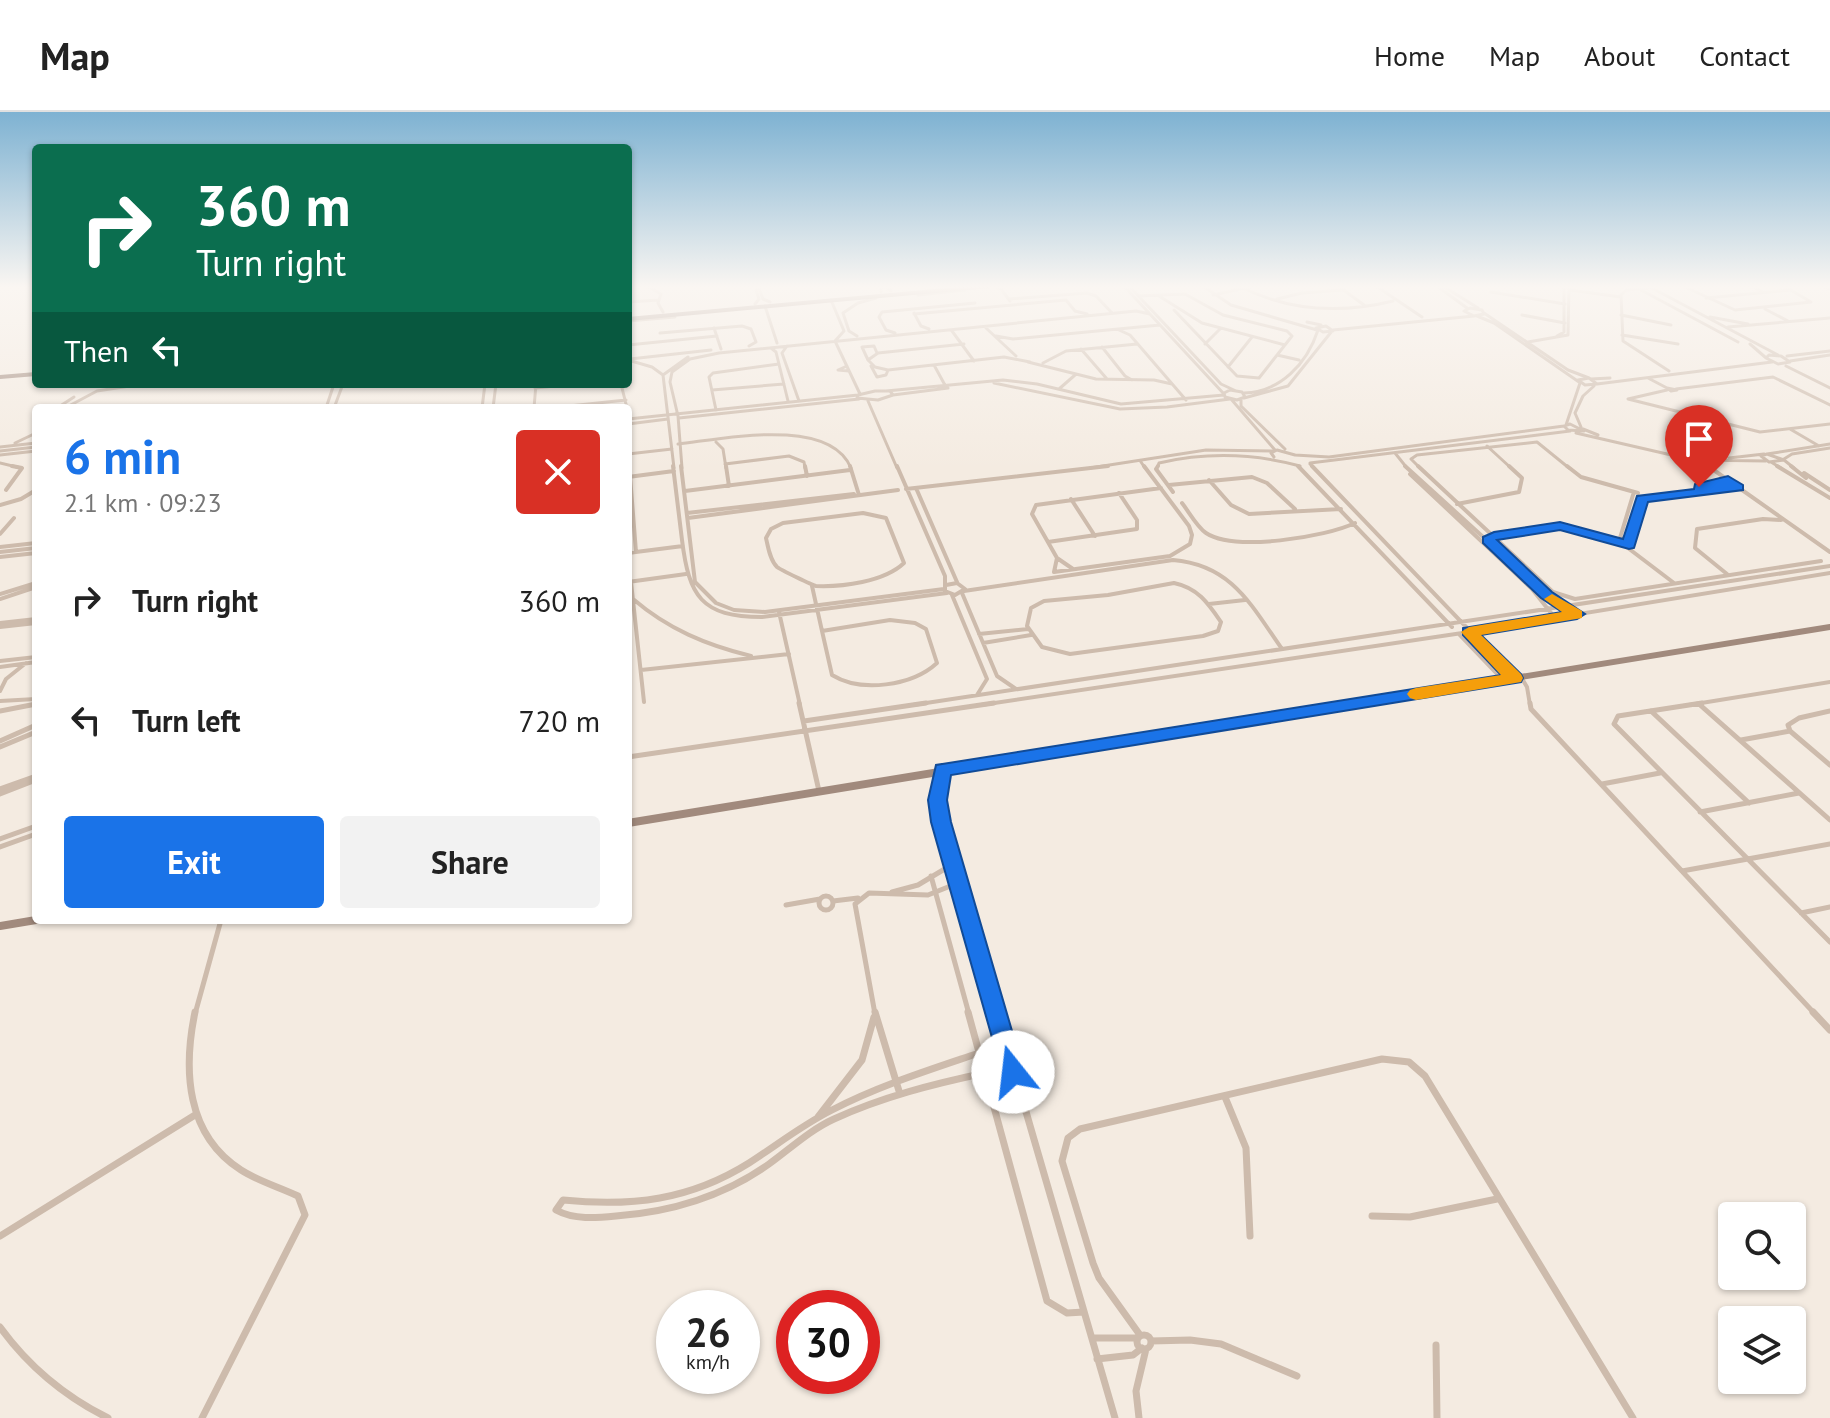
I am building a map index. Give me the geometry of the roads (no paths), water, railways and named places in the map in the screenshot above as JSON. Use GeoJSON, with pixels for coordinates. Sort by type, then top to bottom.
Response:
{"type":"FeatureCollection","features":[{"type":"Feature","properties":{"kind":"street"},"geometry":{"type":"LineString","coordinates":[[632,360],[742,347]]}},
{"type":"Feature","properties":{"kind":"street"},"geometry":{"type":"LineString","coordinates":[[780,613],[737,611],[705,597],[695,582],[670,377],[677,367],[709,354],[770,347],[776,352],[789,404]]}},
{"type":"Feature","properties":{"kind":"street"},"geometry":{"type":"LineString","coordinates":[[786,347],[782,353],[799,401]]}},
{"type":"Feature","properties":{"kind":"street"},"geometry":{"type":"LineString","coordinates":[[839,347],[859,396]]}},
{"type":"Feature","properties":{"kind":"street"},"geometry":{"type":"LineString","coordinates":[[863,347],[877,377],[886,375],[888,370]]}},
{"type":"Feature","properties":{"kind":"street"},"geometry":{"type":"LineString","coordinates":[[874,347],[877,353]]}},
{"type":"Feature","properties":{"kind":"street"},"geometry":{"type":"LineString","coordinates":[[870,363],[877,353],[936,347]]}},
{"type":"Feature","properties":{"kind":"street"},"geometry":{"type":"LineString","coordinates":[[966,347],[975,361]]}},
{"type":"Feature","properties":{"kind":"street"},"geometry":{"type":"LineString","coordinates":[[1040,364],[1066,351],[1102,347],[1125,376],[1137,382]]}},
{"type":"Feature","properties":{"kind":"street"},"geometry":{"type":"LineString","coordinates":[[1141,347],[1189,404]]}},
{"type":"Feature","properties":{"kind":"street"},"geometry":{"type":"LineString","coordinates":[[1182,347],[1268,439],[1274,453]]}},
{"type":"Feature","properties":{"kind":"street"},"geometry":{"type":"LineString","coordinates":[[1184,347],[1221,384],[1243,397]]}},
{"type":"Feature","properties":{"kind":"street"},"geometry":{"type":"LineString","coordinates":[[1208,347],[1240,378],[1256,379],[1283,347]]}},
{"type":"Feature","properties":{"kind":"street"},"geometry":{"type":"LineString","coordinates":[[1228,367],[1244,347]]}},
{"type":"Feature","properties":{"kind":"street"},"geometry":{"type":"LineString","coordinates":[[1243,397],[1277,386],[1310,347]]}},
{"type":"Feature","properties":{"kind":"street"},"geometry":{"type":"LineString","coordinates":[[676,416],[859,396],[868,401],[945,386],[1014,384],[1121,409],[1189,404],[1243,397],[1288,386],[1319,347]]}},
{"type":"Feature","properties":{"kind":"street"},"geometry":{"type":"LineString","coordinates":[[1529,347],[1580,382],[1595,385],[1772,362],[1830,386]]}},
{"type":"Feature","properties":{"kind":"street"},"geometry":{"type":"LineString","coordinates":[[1535,347],[1568,370],[1590,379],[1595,385]]}},
{"type":"Feature","properties":{"kind":"street"},"geometry":{"type":"LineString","coordinates":[[1630,347],[1670,371]]}},
{"type":"Feature","properties":{"kind":"street"},"geometry":{"type":"LineString","coordinates":[[1753,347],[1772,362]]}},
{"type":"Feature","properties":{"kind":"street"},"geometry":{"type":"LineString","coordinates":[[1762,347],[1830,386]]}},
{"type":"Feature","properties":{"kind":"street"},"geometry":{"type":"LineString","coordinates":[[1004,357],[1007,349],[1030,362]]}},
{"type":"Feature","properties":{"kind":"street"},"geometry":{"type":"LineString","coordinates":[[1081,349],[1107,380]]}},
{"type":"Feature","properties":{"kind":"street"},"geometry":{"type":"LineString","coordinates":[[663,375],[673,365],[700,352]]}},
{"type":"Feature","properties":{"kind":"street"},"geometry":{"type":"LineString","coordinates":[[1276,356],[1299,361]]}},
{"type":"Feature","properties":{"kind":"street"},"geometry":{"type":"LineString","coordinates":[[870,363],[888,370],[1004,357],[1020,358]]}},
{"type":"Feature","properties":{"kind":"street"},"geometry":{"type":"LineString","coordinates":[[1220,359],[1236,357]]}},
{"type":"Feature","properties":{"kind":"street"},"geometry":{"type":"LineString","coordinates":[[1565,426],[1579,379],[1670,371],[1766,357],[1829,357]]}},
{"type":"Feature","properties":{"kind":"street"},"geometry":{"type":"LineString","coordinates":[[1782,364],[1829,357]]}},
{"type":"Feature","properties":{"kind":"street"},"geometry":{"type":"LineString","coordinates":[[996,359],[1030,362],[1107,380],[1154,380],[1172,384]]}},
{"type":"Feature","properties":{"kind":"street"},"geometry":{"type":"LineString","coordinates":[[632,361],[652,367],[663,375],[686,574],[694,596],[712,609],[747,617],[947,590],[963,592],[1178,560],[1200,562],[1219,571],[1282,649]]}},
{"type":"Feature","properties":{"kind":"street"},"geometry":{"type":"LineString","coordinates":[[716,410],[709,377],[718,371],[779,364]]}},
{"type":"Feature","properties":{"kind":"street"},"geometry":{"type":"LineString","coordinates":[[934,365],[945,386]]}},
{"type":"Feature","properties":{"kind":"street"},"geometry":{"type":"LineString","coordinates":[[0,376],[32,372]]}},
{"type":"Feature","properties":{"kind":"street"},"geometry":{"type":"LineString","coordinates":[[1058,390],[1076,374]]}},
{"type":"Feature","properties":{"kind":"street"},"geometry":{"type":"LineString","coordinates":[[1154,380],[1164,374]]}},
{"type":"Feature","properties":{"kind":"street"},"geometry":{"type":"LineString","coordinates":[[1659,375],[1657,379],[1674,388],[1773,377],[1830,405]]}},
{"type":"Feature","properties":{"kind":"street"},"geometry":{"type":"LineString","coordinates":[[1120,381],[1125,376]]}},
{"type":"Feature","properties":{"kind":"street"},"geometry":{"type":"LineString","coordinates":[[1643,377],[1675,392],[1674,388]]}},
{"type":"Feature","properties":{"kind":"street"},"geometry":{"type":"LineString","coordinates":[[712,390],[791,378]]}},
{"type":"Feature","properties":{"kind":"street"},"geometry":{"type":"LineString","coordinates":[[632,420],[1003,380],[1121,404],[1224,395],[1236,391]]}},
{"type":"Feature","properties":{"kind":"street"},"geometry":{"type":"LineString","coordinates":[[1582,428],[1575,413],[1583,396],[1595,385]]}},
{"type":"Feature","properties":{"kind":"street"},"geometry":{"type":"LineString","coordinates":[[64,404],[80,394],[100,388]]}},
{"type":"Feature","properties":{"kind":"street"},"geometry":{"type":"LineString","coordinates":[[73,404],[97,391],[117,388]]}},
{"type":"Feature","properties":{"kind":"street"},"geometry":{"type":"LineString","coordinates":[[622,388],[626,404]]}},
{"type":"Feature","properties":{"kind":"street"},"geometry":{"type":"LineString","coordinates":[[1667,389],[1629,396],[1631,402],[1760,432],[1830,424]]}},
{"type":"Feature","properties":{"kind":"street"},"geometry":{"type":"LineString","coordinates":[[886,391],[893,395]]}},
{"type":"Feature","properties":{"kind":"street"},"geometry":{"type":"LineString","coordinates":[[1243,397],[1241,406],[1289,453]]}},
{"type":"Feature","properties":{"kind":"street"},"geometry":{"type":"LineString","coordinates":[[885,399],[886,406]]}},
{"type":"Feature","properties":{"kind":"street"},"geometry":{"type":"LineString","coordinates":[[588,404],[626,400]]}},
{"type":"Feature","properties":{"kind":"street"},"geometry":{"type":"LineString","coordinates":[[868,401],[987,679],[984,689],[976,696]]}},
{"type":"Feature","properties":{"kind":"street"},"geometry":{"type":"LineString","coordinates":[[1565,426],[1570,431]]}},
{"type":"Feature","properties":{"kind":"street"},"geometry":{"type":"LineString","coordinates":[[1295,455],[1329,457],[1565,426],[1702,459],[1830,446]]}},
{"type":"Feature","properties":{"kind":"street"},"geometry":{"type":"LineString","coordinates":[[1576,433],[1582,428]]}},
{"type":"Feature","properties":{"kind":"street"},"geometry":{"type":"LineString","coordinates":[[1802,428],[1821,446]]}},
{"type":"Feature","properties":{"kind":"street"},"geometry":{"type":"LineString","coordinates":[[1789,429],[1821,446]]}},
{"type":"Feature","properties":{"kind":"street"},"geometry":{"type":"LineString","coordinates":[[1298,466],[1383,455],[1396,457],[1570,431],[1705,462],[1784,460],[1792,454],[1830,446]]}},
{"type":"Feature","properties":{"kind":"street"},"geometry":{"type":"LineString","coordinates":[[0,451],[32,435]]}},
{"type":"Feature","properties":{"kind":"street"},"geometry":{"type":"LineString","coordinates":[[632,453],[782,435],[815,438],[839,449],[859,495]]}},
{"type":"Feature","properties":{"kind":"street"},"geometry":{"type":"LineString","coordinates":[[1528,436],[1581,477],[1639,495],[1738,488]]}},
{"type":"Feature","properties":{"kind":"street"},"geometry":{"type":"LineString","coordinates":[[1256,449],[1265,445],[1268,439]]}},
{"type":"Feature","properties":{"kind":"street"},"geometry":{"type":"LineString","coordinates":[[726,441],[723,449],[729,486]]}},
{"type":"Feature","properties":{"kind":"street"},"geometry":{"type":"LineString","coordinates":[[716,442],[723,449]]}},
{"type":"Feature","properties":{"kind":"street"},"geometry":{"type":"LineString","coordinates":[[1538,442],[1486,445],[1417,455],[1411,459],[1553,592],[1566,598],[1830,566]]}},
{"type":"Feature","properties":{"kind":"street"},"geometry":{"type":"LineString","coordinates":[[1457,504],[1512,495],[1520,490],[1522,478],[1486,445]]}},
{"type":"Feature","properties":{"kind":"street"},"geometry":{"type":"LineString","coordinates":[[7,446],[32,447]]}},
{"type":"Feature","properties":{"kind":"street"},"geometry":{"type":"LineString","coordinates":[[0,451],[32,447]]}},
{"type":"Feature","properties":{"kind":"street"},"geometry":{"type":"LineString","coordinates":[[0,451],[8,454],[32,448]]}},
{"type":"Feature","properties":{"kind":"street"},"geometry":{"type":"LineString","coordinates":[[906,489],[1141,462],[1221,449],[1256,449],[1274,453],[1298,466],[1503,680]]}},
{"type":"Feature","properties":{"kind":"street"},"geometry":{"type":"LineString","coordinates":[[1151,459],[1159,463],[1229,453],[1289,453],[1310,464],[1469,632],[1527,687],[1531,709],[1830,1030]]}},
{"type":"Feature","properties":{"kind":"street"},"geometry":{"type":"LineString","coordinates":[[6,490],[22,468],[1,462],[8,454]]}},
{"type":"Feature","properties":{"kind":"street"},"geometry":{"type":"LineString","coordinates":[[1765,454],[1784,460],[1789,466],[1830,489]]}},
{"type":"Feature","properties":{"kind":"street"},"geometry":{"type":"LineString","coordinates":[[1765,454],[1762,458],[1830,489]]}},
{"type":"Feature","properties":{"kind":"street"},"geometry":{"type":"LineString","coordinates":[[725,464],[794,457],[804,462],[807,476]]}},
{"type":"Feature","properties":{"kind":"street"},"geometry":{"type":"LineString","coordinates":[[1396,457],[1547,595],[1577,614]]}},
{"type":"Feature","properties":{"kind":"street"},"geometry":{"type":"LineString","coordinates":[[1396,457],[1532,589],[1555,618]]}},
{"type":"Feature","properties":{"kind":"street"},"geometry":{"type":"LineString","coordinates":[[1057,558],[1054,572],[1170,556],[1190,544],[1192,535],[1189,526],[1141,462]]}},
{"type":"Feature","properties":{"kind":"street"},"geometry":{"type":"LineString","coordinates":[[1705,462],[1830,552]]}},
{"type":"Feature","properties":{"kind":"street"},"geometry":{"type":"LineString","coordinates":[[1159,463],[1156,467],[1173,492]]}},
{"type":"Feature","properties":{"kind":"street"},"geometry":{"type":"LineString","coordinates":[[1789,466],[1830,489]]}},
{"type":"Feature","properties":{"kind":"street"},"geometry":{"type":"LineString","coordinates":[[685,491],[850,470]]}},
{"type":"Feature","properties":{"kind":"street"},"geometry":{"type":"LineString","coordinates":[[632,476],[674,471]]}},
{"type":"Feature","properties":{"kind":"street"},"geometry":{"type":"LineString","coordinates":[[1168,485],[1242,476],[1258,479],[1272,486],[1295,509]]}},
{"type":"Feature","properties":{"kind":"street"},"geometry":{"type":"LineString","coordinates":[[1209,480],[1232,506],[1244,513],[1320,506],[1341,509]]}},
{"type":"Feature","properties":{"kind":"street"},"geometry":{"type":"LineString","coordinates":[[1639,495],[1722,484],[1728,480]]}},
{"type":"Feature","properties":{"kind":"street"},"geometry":{"type":"LineString","coordinates":[[916,488],[949,571],[957,583],[964,586],[963,592],[999,678],[1017,689]]}},
{"type":"Feature","properties":{"kind":"street"},"geometry":{"type":"LineString","coordinates":[[1074,569],[1057,558],[1032,514],[1033,508],[1039,503],[1161,488]]}},
{"type":"Feature","properties":{"kind":"street"},"geometry":{"type":"LineString","coordinates":[[688,516],[898,490]]}},
{"type":"Feature","properties":{"kind":"street"},"geometry":{"type":"LineString","coordinates":[[0,505],[32,492]]}},
{"type":"Feature","properties":{"kind":"street"},"geometry":{"type":"LineString","coordinates":[[1048,542],[1137,529],[1137,520],[1119,493]]}},
{"type":"Feature","properties":{"kind":"street"},"geometry":{"type":"LineString","coordinates":[[1618,539],[1639,495]]}},
{"type":"Feature","properties":{"kind":"street"},"geometry":{"type":"LineString","coordinates":[[1624,545],[1630,542],[1639,495]]}},
{"type":"Feature","properties":{"kind":"street"},"geometry":{"type":"LineString","coordinates":[[1320,506],[1330,498]]}},
{"type":"Feature","properties":{"kind":"street"},"geometry":{"type":"LineString","coordinates":[[1071,499],[1095,536]]}},
{"type":"Feature","properties":{"kind":"street"},"geometry":{"type":"LineString","coordinates":[[1182,503],[1206,533],[1241,543],[1337,532],[1355,523]]}},
{"type":"Feature","properties":{"kind":"street"},"geometry":{"type":"LineString","coordinates":[[1763,519],[1768,509]]}},
{"type":"Feature","properties":{"kind":"street"},"geometry":{"type":"LineString","coordinates":[[812,586],[884,577],[899,570],[904,563],[886,518],[863,513],[783,523],[771,529],[766,538],[772,564],[812,586],[822,631],[832,675],[845,684],[919,676],[931,671],[937,663],[926,629],[915,622],[899,620],[822,631]]}},
{"type":"Feature","properties":{"kind":"street"},"geometry":{"type":"LineString","coordinates":[[632,517],[636,552]]}},
{"type":"Feature","properties":{"kind":"street"},"geometry":{"type":"LineString","coordinates":[[0,534],[14,518]]}},
{"type":"Feature","properties":{"kind":"street"},"geometry":{"type":"LineString","coordinates":[[1728,575],[1695,548],[1696,530],[1763,519],[1784,520]]}},
{"type":"Feature","properties":{"kind":"street"},"geometry":{"type":"LineString","coordinates":[[1460,521],[1467,520]]}},
{"type":"Feature","properties":{"kind":"street"},"geometry":{"type":"LineString","coordinates":[[1479,532],[1494,536],[1560,526],[1630,542],[1680,586]]}},
{"type":"Feature","properties":{"kind":"street"},"geometry":{"type":"LineString","coordinates":[[1488,540],[1494,536]]}},
{"type":"Feature","properties":{"kind":"street"},"geometry":{"type":"LineString","coordinates":[[1618,539],[1680,586]]}},
{"type":"Feature","properties":{"kind":"street"},"geometry":{"type":"LineString","coordinates":[[632,552],[683,546]]}},
{"type":"Feature","properties":{"kind":"street"},"geometry":{"type":"LineString","coordinates":[[0,552],[32,548]]}},
{"type":"Feature","properties":{"kind":"street"},"geometry":{"type":"LineString","coordinates":[[0,552],[32,548]]}},
{"type":"Feature","properties":{"kind":"street"},"geometry":{"type":"LineString","coordinates":[[804,721],[1549,610],[1728,575],[1821,561]]}},
{"type":"Feature","properties":{"kind":"street"},"geometry":{"type":"LineString","coordinates":[[1402,574],[1412,572]]}},
{"type":"Feature","properties":{"kind":"street"},"geometry":{"type":"LineString","coordinates":[[632,756],[1469,632],[1830,573]]}},
{"type":"Feature","properties":{"kind":"street"},"geometry":{"type":"LineString","coordinates":[[632,582],[686,574]]}},
{"type":"Feature","properties":{"kind":"street"},"geometry":{"type":"LineString","coordinates":[[947,590],[957,583]]}},
{"type":"Feature","properties":{"kind":"street"},"geometry":{"type":"LineString","coordinates":[[1174,583],[1198,591],[1221,622],[1221,627],[1207,636],[1153,640],[1071,654],[1049,651],[1039,646],[1030,632],[1028,614],[1044,601],[1108,595],[1174,583]]}},
{"type":"Feature","properties":{"kind":"street"},"geometry":{"type":"LineString","coordinates":[[0,596],[32,586]]}},
{"type":"Feature","properties":{"kind":"street"},"geometry":{"type":"LineString","coordinates":[[632,595],[644,702]]}},
{"type":"Feature","properties":{"kind":"street"},"geometry":{"type":"LineString","coordinates":[[633,599],[671,629],[696,641],[756,657]]}},
{"type":"Feature","properties":{"kind":"street"},"geometry":{"type":"LineString","coordinates":[[1209,604],[1245,600]]}},
{"type":"Feature","properties":{"kind":"street"},"geometry":{"type":"LineString","coordinates":[[780,613],[819,791]]}},
{"type":"Feature","properties":{"kind":"street"},"geometry":{"type":"LineString","coordinates":[[0,625],[32,621]]}},
{"type":"Feature","properties":{"kind":"street"},"geometry":{"type":"LineString","coordinates":[[632,822],[1830,627]]}},
{"type":"Feature","properties":{"kind":"street"},"geometry":{"type":"LineString","coordinates":[[979,634],[1030,632]]}},
{"type":"Feature","properties":{"kind":"street"},"geometry":{"type":"LineString","coordinates":[[983,643],[1030,632]]}},
{"type":"Feature","properties":{"kind":"street"},"geometry":{"type":"LineString","coordinates":[[641,670],[789,654]]}},
{"type":"Feature","properties":{"kind":"street"},"geometry":{"type":"LineString","coordinates":[[0,668],[32,660]]}},
{"type":"Feature","properties":{"kind":"street"},"geometry":{"type":"LineString","coordinates":[[0,668],[32,661]]}},
{"type":"Feature","properties":{"kind":"street"},"geometry":{"type":"LineString","coordinates":[[0,691],[6,679],[26,663]]}},
{"type":"Feature","properties":{"kind":"street"},"geometry":{"type":"LineString","coordinates":[[1830,682],[1618,716],[1614,724],[1830,942]]}},
{"type":"Feature","properties":{"kind":"street"},"geometry":{"type":"LineString","coordinates":[[0,701],[32,702]]}},
{"type":"Feature","properties":{"kind":"street"},"geometry":{"type":"LineString","coordinates":[[0,711],[32,703]]}},
{"type":"Feature","properties":{"kind":"street"},"geometry":{"type":"LineString","coordinates":[[1698,703],[1830,820]]}},
{"type":"Feature","properties":{"kind":"street"},"geometry":{"type":"LineString","coordinates":[[1651,711],[1749,803]]}},
{"type":"Feature","properties":{"kind":"street"},"geometry":{"type":"LineString","coordinates":[[1830,711],[1791,720],[1788,725],[1790,731],[1830,765]]}},
{"type":"Feature","properties":{"kind":"street"},"geometry":{"type":"LineString","coordinates":[[0,744],[32,727]]}},
{"type":"Feature","properties":{"kind":"street"},"geometry":{"type":"LineString","coordinates":[[1740,740],[1790,731]]}},
{"type":"Feature","properties":{"kind":"street"},"geometry":{"type":"LineString","coordinates":[[0,744],[32,733]]}},
{"type":"Feature","properties":{"kind":"street"},"geometry":{"type":"LineString","coordinates":[[942,770],[937,800],[958,883],[1115,1418]]}},
{"type":"Feature","properties":{"kind":"street"},"geometry":{"type":"LineString","coordinates":[[1601,784],[1660,773]]}},
{"type":"Feature","properties":{"kind":"street"},"geometry":{"type":"LineString","coordinates":[[0,792],[32,780]]}},
{"type":"Feature","properties":{"kind":"street"},"geometry":{"type":"LineString","coordinates":[[1700,812],[1800,793]]}},
{"type":"Feature","properties":{"kind":"street"},"geometry":{"type":"LineString","coordinates":[[0,839],[32,827]]}},
{"type":"Feature","properties":{"kind":"street"},"geometry":{"type":"LineString","coordinates":[[0,847],[32,835]]}},
{"type":"Feature","properties":{"kind":"street"},"geometry":{"type":"LineString","coordinates":[[1681,871],[1830,844]]}},
{"type":"Feature","properties":{"kind":"street"},"geometry":{"type":"LineString","coordinates":[[891,892],[918,885],[953,864]]}},
{"type":"Feature","properties":{"kind":"street"},"geometry":{"type":"LineString","coordinates":[[931,876],[1047,1301],[1067,1313],[1084,1312]]}},
{"type":"Feature","properties":{"kind":"street"},"geometry":{"type":"LineString","coordinates":[[786,905],[826,897],[833,901],[858,898],[870,892],[922,895],[958,883]]}},
{"type":"Feature","properties":{"kind":"street"},"geometry":{"type":"LineString","coordinates":[[858,898],[855,908],[875,1013],[899,1091]]}},
{"type":"Feature","properties":{"kind":"street"},"geometry":{"type":"LineString","coordinates":[[821,899],[819,906],[826,909],[831,907],[833,901]]}},
{"type":"Feature","properties":{"kind":"street"},"geometry":{"type":"LineString","coordinates":[[1801,913],[1830,907]]}},
{"type":"Feature","properties":{"kind":"street"},"geometry":{"type":"LineString","coordinates":[[0,926],[32,921]]}},
{"type":"Feature","properties":{"kind":"street"},"geometry":{"type":"LineString","coordinates":[[202,1418],[305,1215],[298,1196],[256,1179],[224,1157],[208,1139],[195,1115],[188,1090],[187,1053],[220,924]]}},
{"type":"Feature","properties":{"kind":"street"},"geometry":{"type":"LineString","coordinates":[[817,1117],[859,1067],[872,1035],[875,1013]]}},
{"type":"Feature","properties":{"kind":"street"},"geometry":{"type":"LineString","coordinates":[[979,1053],[895,1081],[817,1117],[711,1185],[629,1206],[563,1200],[556,1210],[576,1216],[604,1217],[661,1211],[693,1203],[733,1187],[832,1119],[899,1091],[985,1073]]}},
{"type":"Feature","properties":{"kind":"street"},"geometry":{"type":"LineString","coordinates":[[1139,1336],[1096,1271],[1062,1161],[1064,1145],[1080,1129],[1382,1059],[1409,1062],[1425,1076],[1633,1418]]}},
{"type":"Feature","properties":{"kind":"street"},"geometry":{"type":"LineString","coordinates":[[1225,1097],[1246,1148],[1250,1236]]}},
{"type":"Feature","properties":{"kind":"street"},"geometry":{"type":"LineString","coordinates":[[0,1236],[195,1115]]}},
{"type":"Feature","properties":{"kind":"street"},"geometry":{"type":"LineString","coordinates":[[1372,1216],[1410,1217],[1498,1199]]}},
{"type":"Feature","properties":{"kind":"street"},"geometry":{"type":"LineString","coordinates":[[0,1327],[41,1376],[77,1402],[108,1418]]}},
{"type":"Feature","properties":{"kind":"street"},"geometry":{"type":"LineString","coordinates":[[1092,1338],[1147,1335],[1136,1391],[1139,1418]]}},
{"type":"Feature","properties":{"kind":"street"},"geometry":{"type":"LineString","coordinates":[[1097,1359],[1133,1355],[1146,1346],[1190,1340],[1221,1344],[1297,1376]]}},
{"type":"Feature","properties":{"kind":"street"},"geometry":{"type":"LineString","coordinates":[[1436,1345],[1437,1418]]}}]}
